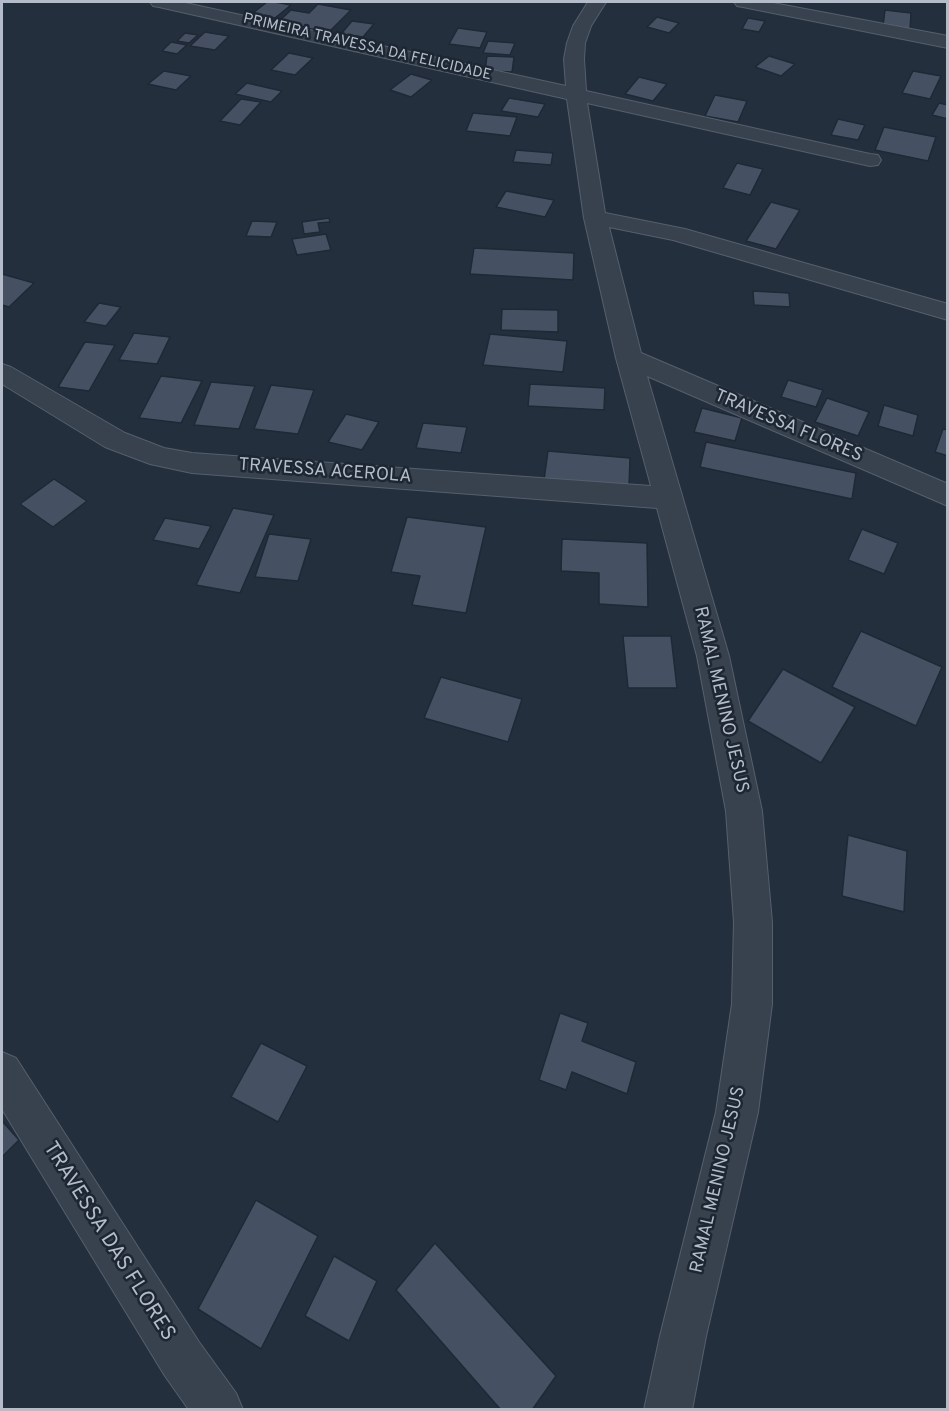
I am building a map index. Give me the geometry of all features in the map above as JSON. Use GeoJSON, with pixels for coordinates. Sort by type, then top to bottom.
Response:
{"type":"FeatureCollection","features":[{"type":"Feature","properties":{"kind":"street","name":"PRIMEIRA TRAVESSA DA FELICIDADE"},"geometry":{"type":"LineString","coordinates":[[159,2],[870,160]]}},
{"type":"Feature","properties":{"kind":"street","name":"RAMAL MENINO JESUS"},"geometry":{"type":"LineString","coordinates":[[597,2],[582,26],[576,43],[576,95],[595,218],[628,358],[670,498],[713,656],[744,811],[753,922],[752,1004],[736,1112],[683,1336],[668,1410]]}},
{"type":"Feature","properties":{"kind":"street"},"geometry":{"type":"LineString","coordinates":[[743,2],[948,42]]}},
{"type":"Feature","properties":{"kind":"street"},"geometry":{"type":"LineString","coordinates":[[595,218],[676,234],[948,312]]}},
{"type":"Feature","properties":{"kind":"street","name":"TRAVESSA FLORES"},"geometry":{"type":"LineString","coordinates":[[628,358],[948,496]]}},
{"type":"Feature","properties":{"kind":"street","name":"TRAVESSA ACEROLA"},"geometry":{"type":"LineString","coordinates":[[2,373],[115,440],[160,456],[192,463],[670,498]]}},
{"type":"Feature","properties":{"kind":"street","name":"TRAVESSA DAS FLORES"},"geometry":{"type":"LineString","coordinates":[[2,1072],[182,1359],[219,1410]]}},
{"type":"Feature","properties":{"kind":"building"},"geometry":{"type":"Polygon","coordinates":[[[267,2],[291,5],[275,18],[253,13],[267,2]]]}},
{"type":"Feature","properties":{"kind":"building"},"geometry":{"type":"Polygon","coordinates":[[[318,4],[351,10],[329,32],[277,23],[291,10],[309,13],[318,4]]]}},
{"type":"Feature","properties":{"kind":"building"},"geometry":{"type":"Polygon","coordinates":[[[885,10],[911,13],[910,30],[883,26],[885,10]]]}},
{"type":"Feature","properties":{"kind":"building"},"geometry":{"type":"Polygon","coordinates":[[[657,17],[679,23],[669,33],[647,27],[657,17]]]}},
{"type":"Feature","properties":{"kind":"building"},"geometry":{"type":"Polygon","coordinates":[[[748,18],[765,21],[759,32],[742,29],[748,18]]]}},
{"type":"Feature","properties":{"kind":"building"},"geometry":{"type":"Polygon","coordinates":[[[352,21],[374,24],[363,37],[341,34],[352,21]]]}},
{"type":"Feature","properties":{"kind":"building"},"geometry":{"type":"Polygon","coordinates":[[[458,28],[487,32],[480,48],[449,44],[458,28]]]}},
{"type":"Feature","properties":{"kind":"building"},"geometry":{"type":"Polygon","coordinates":[[[205,32],[229,36],[215,50],[190,46],[205,32]]]}},
{"type":"Feature","properties":{"kind":"building"},"geometry":{"type":"Polygon","coordinates":[[[185,33],[198,35],[189,43],[177,41],[185,33]]]}},
{"type":"Feature","properties":{"kind":"building"},"geometry":{"type":"Polygon","coordinates":[[[488,41],[515,43],[510,55],[483,53],[488,41]]]}},
{"type":"Feature","properties":{"kind":"building"},"geometry":{"type":"Polygon","coordinates":[[[171,42],[187,45],[177,54],[162,51],[171,42]]]}},
{"type":"Feature","properties":{"kind":"building"},"geometry":{"type":"Polygon","coordinates":[[[289,53],[313,58],[295,75],[271,70],[289,53]]]}},
{"type":"Feature","properties":{"kind":"building"},"geometry":{"type":"Polygon","coordinates":[[[487,56],[514,57],[512,72],[485,71],[487,56]]]}},
{"type":"Feature","properties":{"kind":"building"},"geometry":{"type":"Polygon","coordinates":[[[769,56],[795,64],[781,76],[755,67],[769,56]]]}},
{"type":"Feature","properties":{"kind":"building"},"geometry":{"type":"Polygon","coordinates":[[[164,71],[191,76],[176,90],[148,84],[164,71]]]}},
{"type":"Feature","properties":{"kind":"building"},"geometry":{"type":"Polygon","coordinates":[[[913,71],[941,76],[930,99],[902,93],[913,71]]]}},
{"type":"Feature","properties":{"kind":"building"},"geometry":{"type":"Polygon","coordinates":[[[411,74],[432,80],[411,97],[390,90],[411,74]]]}},
{"type":"Feature","properties":{"kind":"building"},"geometry":{"type":"Polygon","coordinates":[[[639,77],[667,84],[653,101],[625,94],[639,77]]]}},
{"type":"Feature","properties":{"kind":"building"},"geometry":{"type":"Polygon","coordinates":[[[247,83],[282,91],[271,102],[235,94],[247,83]]]}},
{"type":"Feature","properties":{"kind":"building"},"geometry":{"type":"Polygon","coordinates":[[[715,95],[747,101],[738,122],[705,116],[715,95]]]}},
{"type":"Feature","properties":{"kind":"building"},"geometry":{"type":"Polygon","coordinates":[[[509,98],[545,104],[538,117],[501,111],[509,98]]]}},
{"type":"Feature","properties":{"kind":"building"},"geometry":{"type":"Polygon","coordinates":[[[241,99],[261,102],[240,125],[220,121],[241,99]]]}},
{"type":"Feature","properties":{"kind":"building"},"geometry":{"type":"Polygon","coordinates":[[[939,103],[948,105],[948,119],[932,115],[939,103]]]}},
{"type":"Feature","properties":{"kind":"building"},"geometry":{"type":"Polygon","coordinates":[[[473,113],[517,117],[510,136],[466,131],[473,113]]]}},
{"type":"Feature","properties":{"kind":"building"},"geometry":{"type":"Polygon","coordinates":[[[838,119],[865,125],[858,140],[831,135],[838,119]]]}},
{"type":"Feature","properties":{"kind":"building"},"geometry":{"type":"Polygon","coordinates":[[[884,127],[936,137],[928,161],[875,150],[884,127]]]}},
{"type":"Feature","properties":{"kind":"building"},"geometry":{"type":"Polygon","coordinates":[[[516,150],[553,153],[551,165],[513,162],[516,150]]]}},
{"type":"Feature","properties":{"kind":"building"},"geometry":{"type":"Polygon","coordinates":[[[737,163],[763,169],[750,195],[723,188],[737,163]]]}},
{"type":"Feature","properties":{"kind":"building"},"geometry":{"type":"Polygon","coordinates":[[[506,191],[554,200],[545,217],[496,207],[506,191]]]}},
{"type":"Feature","properties":{"kind":"building"},"geometry":{"type":"Polygon","coordinates":[[[771,202],[800,210],[776,249],[746,241],[771,202]]]}},
{"type":"Feature","properties":{"kind":"building"},"geometry":{"type":"Polygon","coordinates":[[[329,218],[330,222],[318,223],[320,232],[304,234],[302,222],[329,218]]]}},
{"type":"Feature","properties":{"kind":"building"},"geometry":{"type":"Polygon","coordinates":[[[252,221],[277,222],[271,237],[246,236],[252,221]]]}},
{"type":"Feature","properties":{"kind":"building"},"geometry":{"type":"Polygon","coordinates":[[[326,234],[331,250],[297,255],[292,239],[326,234]]]}},
{"type":"Feature","properties":{"kind":"building"},"geometry":{"type":"Polygon","coordinates":[[[474,248],[574,253],[573,280],[470,274],[474,248]]]}},
{"type":"Feature","properties":{"kind":"building"},"geometry":{"type":"Polygon","coordinates":[[[2,274],[34,283],[9,307],[2,305],[2,274]]]}},
{"type":"Feature","properties":{"kind":"building"},"geometry":{"type":"Polygon","coordinates":[[[753,291],[789,293],[790,307],[754,305],[753,291]]]}},
{"type":"Feature","properties":{"kind":"building"},"geometry":{"type":"Polygon","coordinates":[[[99,303],[121,307],[106,326],[84,322],[99,303]]]}},
{"type":"Feature","properties":{"kind":"building"},"geometry":{"type":"Polygon","coordinates":[[[502,309],[558,310],[558,332],[501,330],[502,309]]]}},
{"type":"Feature","properties":{"kind":"building"},"geometry":{"type":"Polygon","coordinates":[[[134,333],[170,337],[157,364],[119,360],[134,333]]]}},
{"type":"Feature","properties":{"kind":"building"},"geometry":{"type":"Polygon","coordinates":[[[490,334],[567,341],[563,372],[483,365],[490,334]]]}},
{"type":"Feature","properties":{"kind":"building"},"geometry":{"type":"Polygon","coordinates":[[[85,342],[115,345],[89,391],[58,387],[85,342]]]}},
{"type":"Feature","properties":{"kind":"building"},"geometry":{"type":"Polygon","coordinates":[[[161,376],[202,381],[181,423],[139,418],[161,376]]]}},
{"type":"Feature","properties":{"kind":"building"},"geometry":{"type":"Polygon","coordinates":[[[788,380],[823,390],[816,407],[781,397],[788,380]]]}},
{"type":"Feature","properties":{"kind":"building"},"geometry":{"type":"Polygon","coordinates":[[[211,382],[255,386],[239,429],[194,425],[211,382]]]}},
{"type":"Feature","properties":{"kind":"building"},"geometry":{"type":"Polygon","coordinates":[[[530,384],[605,388],[604,410],[528,406],[530,384]]]}},
{"type":"Feature","properties":{"kind":"building"},"geometry":{"type":"Polygon","coordinates":[[[271,385],[314,390],[298,434],[254,429],[271,385]]]}},
{"type":"Feature","properties":{"kind":"building"},"geometry":{"type":"Polygon","coordinates":[[[827,398],[869,412],[858,436],[815,422],[827,398]]]}},
{"type":"Feature","properties":{"kind":"building"},"geometry":{"type":"Polygon","coordinates":[[[884,405],[918,415],[913,436],[878,426],[884,405]]]}},
{"type":"Feature","properties":{"kind":"building"},"geometry":{"type":"Polygon","coordinates":[[[702,408],[742,418],[735,441],[694,432],[702,408]]]}},
{"type":"Feature","properties":{"kind":"building"},"geometry":{"type":"Polygon","coordinates":[[[346,414],[379,422],[362,450],[328,442],[346,414]]]}},
{"type":"Feature","properties":{"kind":"building"},"geometry":{"type":"Polygon","coordinates":[[[423,423],[467,427],[461,453],[416,448],[423,423]]]}},
{"type":"Feature","properties":{"kind":"building"},"geometry":{"type":"Polygon","coordinates":[[[943,429],[948,430],[948,456],[935,452],[943,429]]]}},
{"type":"Feature","properties":{"kind":"building"},"geometry":{"type":"Polygon","coordinates":[[[706,442],[856,473],[852,499],[700,467],[706,442]]]}},
{"type":"Feature","properties":{"kind":"building"},"geometry":{"type":"Polygon","coordinates":[[[548,451],[630,458],[629,487],[544,480],[548,451]]]}},
{"type":"Feature","properties":{"kind":"building"},"geometry":{"type":"Polygon","coordinates":[[[54,479],[87,501],[53,527],[20,504],[54,479]]]}},
{"type":"Feature","properties":{"kind":"building"},"geometry":{"type":"Polygon","coordinates":[[[233,508],[274,515],[240,593],[196,585],[233,508]]]}},
{"type":"Feature","properties":{"kind":"building"},"geometry":{"type":"Polygon","coordinates":[[[407,517],[486,527],[466,613],[412,605],[420,576],[391,572],[407,517]]]}},
{"type":"Feature","properties":{"kind":"building"},"geometry":{"type":"Polygon","coordinates":[[[165,518],[211,526],[199,549],[153,540],[165,518]]]}},
{"type":"Feature","properties":{"kind":"building"},"geometry":{"type":"Polygon","coordinates":[[[862,529],[898,543],[884,574],[848,560],[862,529]]]}},
{"type":"Feature","properties":{"kind":"building"},"geometry":{"type":"Polygon","coordinates":[[[269,534],[311,539],[298,581],[255,577],[269,534]]]}},
{"type":"Feature","properties":{"kind":"building"},"geometry":{"type":"Polygon","coordinates":[[[562,539],[647,543],[648,607],[599,604],[599,573],[561,571],[562,539]]]}},
{"type":"Feature","properties":{"kind":"building"},"geometry":{"type":"Polygon","coordinates":[[[861,631],[942,667],[916,726],[832,687],[861,631]]]}},
{"type":"Feature","properties":{"kind":"building"},"geometry":{"type":"Polygon","coordinates":[[[623,636],[671,636],[677,688],[628,688],[623,636]]]}},
{"type":"Feature","properties":{"kind":"building"},"geometry":{"type":"Polygon","coordinates":[[[783,669],[855,707],[821,763],[748,721],[783,669]]]}},
{"type":"Feature","properties":{"kind":"building"},"geometry":{"type":"Polygon","coordinates":[[[441,677],[522,699],[508,742],[424,718],[441,677]]]}},
{"type":"Feature","properties":{"kind":"building"},"geometry":{"type":"Polygon","coordinates":[[[848,835],[907,851],[904,912],[842,896],[848,835]]]}},
{"type":"Feature","properties":{"kind":"building"},"geometry":{"type":"Polygon","coordinates":[[[560,1013],[588,1023],[582,1041],[636,1062],[627,1094],[572,1072],[566,1090],[539,1080],[560,1013]]]}},
{"type":"Feature","properties":{"kind":"building"},"geometry":{"type":"Polygon","coordinates":[[[261,1043],[307,1066],[278,1122],[231,1097],[261,1043]]]}},
{"type":"Feature","properties":{"kind":"building"},"geometry":{"type":"Polygon","coordinates":[[[2,1121],[19,1140],[2,1157],[2,1121]]]}},
{"type":"Feature","properties":{"kind":"building"},"geometry":{"type":"Polygon","coordinates":[[[256,1200],[318,1236],[261,1349],[198,1309],[256,1200]]]}},
{"type":"Feature","properties":{"kind":"building"},"geometry":{"type":"Polygon","coordinates":[[[435,1243],[556,1376],[532,1410],[501,1410],[396,1290],[435,1243]]]}},
{"type":"Feature","properties":{"kind":"building"},"geometry":{"type":"Polygon","coordinates":[[[334,1256],[377,1281],[349,1341],[305,1316],[334,1256]]]}}]}
